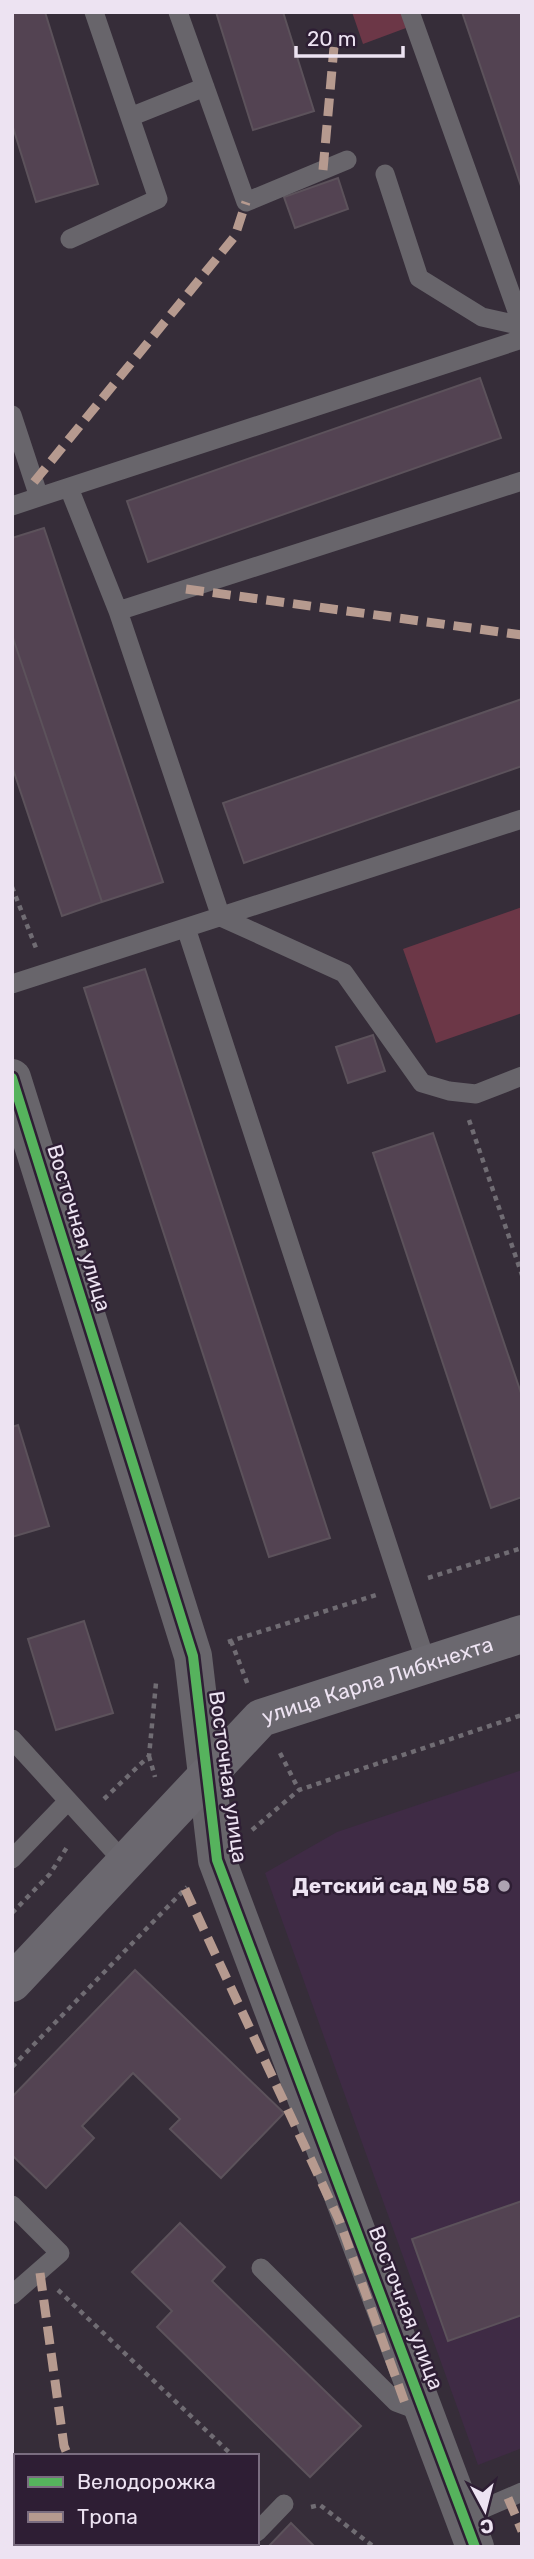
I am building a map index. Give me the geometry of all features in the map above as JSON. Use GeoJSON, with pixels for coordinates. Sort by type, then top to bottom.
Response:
{"type":"FeatureCollection","features":[{"type":"Feature","properties":{"kind":"main road","name":"улица Карла Либкнехта"},"geometry":{"type":"LineString","coordinates":[[12,1983],[261,1718],[522,1634]]}},
{"type":"Feature","properties":{"kind":"street","name":"Восточная улица"},"geometry":{"type":"LineString","coordinates":[[12,1078],[193,1656],[217,1860],[469,2532]]}},
{"type":"Feature","properties":{"kind":"lane"},"geometry":{"type":"LineString","coordinates":[[70,239],[158,199],[94,12]]}},
{"type":"Feature","properties":{"kind":"lane"},"geometry":{"type":"LineString","coordinates":[[178,12],[246,202],[348,160]]}},
{"type":"Feature","properties":{"kind":"lane"},"geometry":{"type":"LineString","coordinates":[[410,12],[522,326]]}},
{"type":"Feature","properties":{"kind":"lane"},"geometry":{"type":"LineString","coordinates":[[130,117],[205,87]]}},
{"type":"Feature","properties":{"kind":"lane"},"geometry":{"type":"LineString","coordinates":[[385,174],[419,278],[482,317],[522,326]]}},
{"type":"Feature","properties":{"kind":"lane"},"geometry":{"type":"LineString","coordinates":[[12,506],[522,340]]}},
{"type":"Feature","properties":{"kind":"lane"},"geometry":{"type":"LineString","coordinates":[[12,415],[39,497]]}},
{"type":"Feature","properties":{"kind":"lane"},"geometry":{"type":"LineString","coordinates":[[118,611],[522,481]]}},
{"type":"Feature","properties":{"kind":"lane"},"geometry":{"type":"LineString","coordinates":[[69,488],[118,611],[221,917],[344,973],[422,1083],[476,1094],[522,1076]]}},
{"type":"Feature","properties":{"kind":"lane"},"geometry":{"type":"LineString","coordinates":[[12,984],[522,819]]}},
{"type":"Feature","properties":{"kind":"lane"},"geometry":{"type":"LineString","coordinates":[[186,928],[427,1665]]}},
{"type":"Feature","properties":{"kind":"lane"},"geometry":{"type":"LineString","coordinates":[[12,1739],[125,1863]]}},
{"type":"Feature","properties":{"kind":"lane"},"geometry":{"type":"LineString","coordinates":[[12,1859],[68,1801]]}},
{"type":"Feature","properties":{"kind":"lane"},"geometry":{"type":"LineString","coordinates":[[12,2205],[60,2253],[12,2295]]}},
{"type":"Feature","properties":{"kind":"lane"},"geometry":{"type":"LineString","coordinates":[[261,2268],[396,2402],[424,2412]]}},
{"type":"Feature","properties":{"kind":"lane"},"geometry":{"type":"LineString","coordinates":[[469,2532],[522,2492]]}},
{"type":"Feature","properties":{"kind":"lane"},"geometry":{"type":"LineString","coordinates":[[259,2530],[284,2504]]}},
{"type":"Feature","properties":{"kind":"path"},"geometry":{"type":"LineString","coordinates":[[12,887],[46,973]]}},
{"type":"Feature","properties":{"kind":"path"},"geometry":{"type":"LineString","coordinates":[[459,1092],[522,1275]]}},
{"type":"Feature","properties":{"kind":"path"},"geometry":{"type":"LineString","coordinates":[[193,1656],[231,1641],[522,1548]]}},
{"type":"Feature","properties":{"kind":"path"},"geometry":{"type":"LineString","coordinates":[[231,1641],[261,1718]]}},
{"type":"Feature","properties":{"kind":"path"},"geometry":{"type":"LineString","coordinates":[[40,2273],[231,2454]]}},
{"type":"Feature","properties":{"kind":"path"},"geometry":{"type":"LineString","coordinates":[[284,2504],[291,2511],[320,2505],[374,2547]]}},
{"type":"Feature","properties":{"kind":"shaded area"},"geometry":{"type":"Polygon","coordinates":[[[352,12],[401,12],[406,28],[363,44],[352,12]]]}},
{"type":"Feature","properties":{"kind":"shaded area"},"geometry":{"type":"Polygon","coordinates":[[[522,907],[522,1013],[436,1043],[403,949],[522,907]]]}},
{"type":"Feature","properties":{"kind":"shaded area"},"geometry":{"type":"Polygon","coordinates":[[[522,1770],[522,2448],[478,2465],[265,1873],[337,1832],[522,1770]]]}},
{"type":"Feature","properties":{"kind":"building"},"geometry":{"type":"Polygon","coordinates":[[[12,12],[45,12],[98,184],[36,202],[12,124],[12,12]]]}},
{"type":"Feature","properties":{"kind":"building"},"geometry":{"type":"Polygon","coordinates":[[[216,12],[283,12],[314,111],[253,130],[216,12]]]}},
{"type":"Feature","properties":{"kind":"building"},"geometry":{"type":"Polygon","coordinates":[[[462,12],[522,12],[522,189],[462,12]]]}},
{"type":"Feature","properties":{"kind":"building"},"geometry":{"type":"Polygon","coordinates":[[[338,178],[348,209],[295,228],[284,197],[338,178]]]}},
{"type":"Feature","properties":{"kind":"building"},"geometry":{"type":"Polygon","coordinates":[[[480,378],[501,438],[148,562],[127,501],[480,378]]]}},
{"type":"Feature","properties":{"kind":"building"},"geometry":{"type":"Polygon","coordinates":[[[44,528],[163,882],[102,902],[12,635],[12,538],[44,528]]]}},
{"type":"Feature","properties":{"kind":"building"},"geometry":{"type":"Polygon","coordinates":[[[12,635],[102,902],[62,916],[12,766],[12,635]]]}},
{"type":"Feature","properties":{"kind":"building"},"geometry":{"type":"Polygon","coordinates":[[[522,699],[522,766],[244,863],[223,803],[522,699]]]}},
{"type":"Feature","properties":{"kind":"building"},"geometry":{"type":"Polygon","coordinates":[[[145,969],[330,1538],[269,1557],[84,988],[145,969]]]}},
{"type":"Feature","properties":{"kind":"building"},"geometry":{"type":"Polygon","coordinates":[[[373,1035],[385,1071],[348,1083],[336,1047],[373,1035]]]}},
{"type":"Feature","properties":{"kind":"building"},"geometry":{"type":"Polygon","coordinates":[[[433,1133],[522,1396],[522,1497],[491,1508],[373,1153],[433,1133]]]}},
{"type":"Feature","properties":{"kind":"building"},"geometry":{"type":"Polygon","coordinates":[[[18,1425],[49,1526],[12,1537],[12,1427],[18,1425]]]}},
{"type":"Feature","properties":{"kind":"building"},"geometry":{"type":"Polygon","coordinates":[[[84,1621],[113,1713],[56,1730],[28,1639],[84,1621]]]}},
{"type":"Feature","properties":{"kind":"building"},"geometry":{"type":"Polygon","coordinates":[[[135,1970],[284,2113],[221,2178],[170,2129],[180,2119],[133,2073],[82,2126],[94,2138],[46,2188],[12,2155],[12,2097],[135,1970]]]}},
{"type":"Feature","properties":{"kind":"building"},"geometry":{"type":"Polygon","coordinates":[[[522,2201],[522,2315],[448,2341],[412,2239],[522,2201]]]}},
{"type":"Feature","properties":{"kind":"building"},"geometry":{"type":"Polygon","coordinates":[[[180,2223],[225,2267],[212,2281],[361,2426],[310,2477],[157,2327],[172,2311],[132,2272],[180,2223]]]}},
{"type":"Feature","properties":{"kind":"building"},"geometry":{"type":"Polygon","coordinates":[[[291,2523],[315,2547],[268,2547],[291,2523]]]}},
{"type":"Feature","properties":{"kind":"marked path"},"geometry":{"type":"LineString","coordinates":[[323,170],[334,47]]}},
{"type":"Feature","properties":{"kind":"marked path"},"geometry":{"type":"LineString","coordinates":[[34,482],[235,236],[246,202]]}},
{"type":"Feature","properties":{"kind":"marked path"},"geometry":{"type":"LineString","coordinates":[[186,589],[522,635]]}},
{"type":"Feature","properties":{"kind":"marked path"},"geometry":{"type":"LineString","coordinates":[[185,1889],[340,2222],[406,2406]]}},
{"type":"Feature","properties":{"kind":"marked path"},"geometry":{"type":"LineString","coordinates":[[40,2273],[67,2454]]}},
{"type":"Feature","properties":{"kind":"marked path"},"geometry":{"type":"LineString","coordinates":[[508,2498],[522,2531]]}},
{"type":"Feature","properties":{"kind":"cycle path"},"geometry":{"type":"LineString","coordinates":[[12,1078],[193,1656],[217,1860],[475,2547]]}},
{"type":"Feature","properties":{"kind":"place","name":"Детский сад № 58"},"geometry":{"type":"Point","coordinates":[504,1886]}}]}
